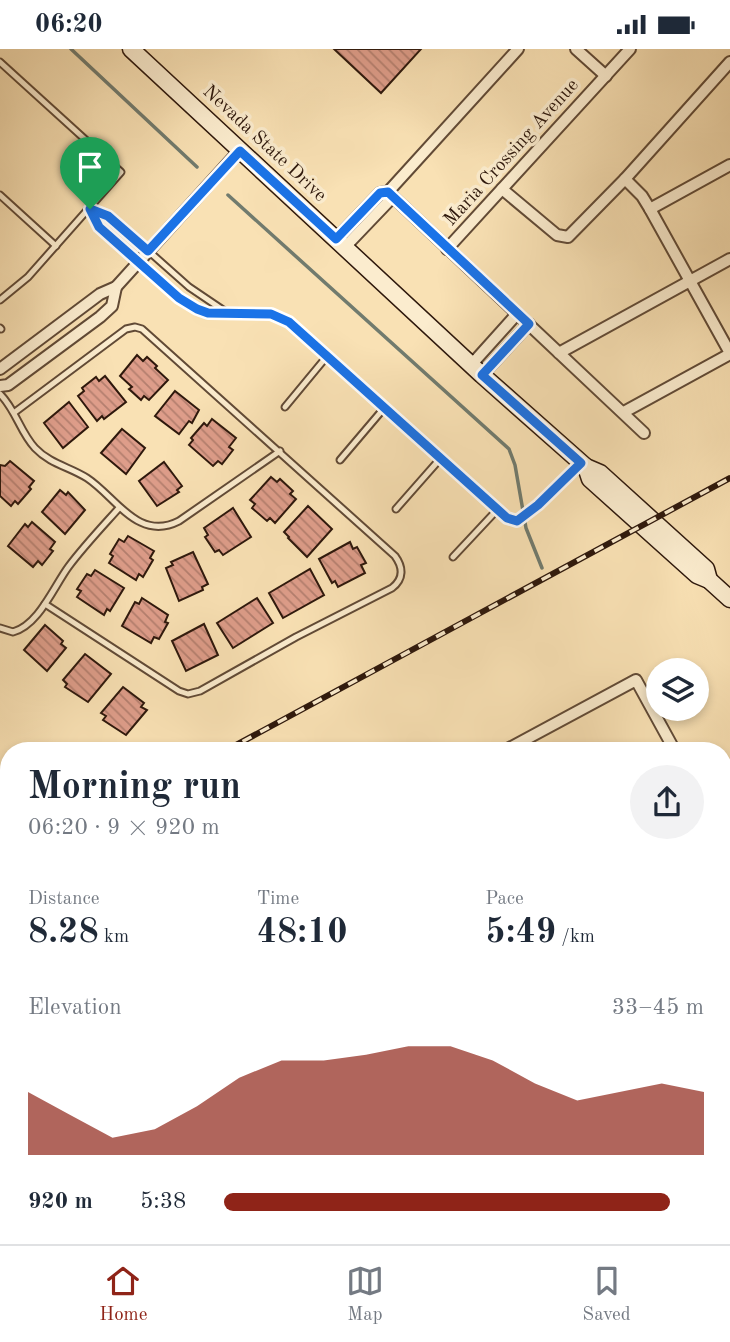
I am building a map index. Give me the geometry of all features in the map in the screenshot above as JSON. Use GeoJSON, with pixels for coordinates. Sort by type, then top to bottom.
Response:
{"type":"FeatureCollection","features":[{"type":"Feature","properties":{"kind":"street","name":"Nevada State Drive"},"geometry":{"type":"LineString","coordinates":[[131,49],[477,370],[584,465],[600,473],[706,569],[709,580],[730,599]]}},
{"type":"Feature","properties":{"kind":"street"},"geometry":{"type":"LineString","coordinates":[[340,243],[380,193],[388,192],[518,49]]}},
{"type":"Feature","properties":{"kind":"street"},"geometry":{"type":"LineString","coordinates":[[576,49],[606,76]]}},
{"type":"Feature","properties":{"kind":"street","name":"Maria Crossing Avenue"},"geometry":{"type":"LineString","coordinates":[[447,249],[630,49]]}},
{"type":"Feature","properties":{"kind":"street"},"geometry":{"type":"LineString","coordinates":[[502,189],[557,235],[568,237],[625,179],[730,62]]}},
{"type":"Feature","properties":{"kind":"street"},"geometry":{"type":"LineString","coordinates":[[0,369],[100,294],[116,287],[240,151]]}},
{"type":"Feature","properties":{"kind":"street"},"geometry":{"type":"LineString","coordinates":[[650,209],[730,165]]}},
{"type":"Feature","properties":{"kind":"street"},"geometry":{"type":"LineString","coordinates":[[624,412],[730,354],[650,209],[642,196],[625,179]]}},
{"type":"Feature","properties":{"kind":"street"},"geometry":{"type":"LineString","coordinates":[[388,192],[644,433]]}},
{"type":"Feature","properties":{"kind":"street"},"geometry":{"type":"LineString","coordinates":[[559,353],[730,260]]}},
{"type":"Feature","properties":{"kind":"street"},"geometry":{"type":"LineString","coordinates":[[0,386],[8,385],[100,317],[111,306],[116,287]]}},
{"type":"Feature","properties":{"kind":"street"},"geometry":{"type":"LineString","coordinates":[[477,370],[517,314]]}},
{"type":"Feature","properties":{"kind":"street"},"geometry":{"type":"LineString","coordinates":[[477,370],[529,324]]}},
{"type":"Feature","properties":{"kind":"street"},"geometry":{"type":"LineString","coordinates":[[521,742],[636,680],[670,742]]}},
{"type":"Feature","properties":{"kind":"lane"},"geometry":{"type":"LineString","coordinates":[[0,62],[121,172],[28,277],[0,300]]}},
{"type":"Feature","properties":{"kind":"lane"},"geometry":{"type":"LineString","coordinates":[[0,195],[56,246]]}},
{"type":"Feature","properties":{"kind":"lane"},"geometry":{"type":"LineString","coordinates":[[90,209],[108,216],[207,301],[229,313]]}},
{"type":"Feature","properties":{"kind":"lane"},"geometry":{"type":"LineString","coordinates":[[90,209],[99,227],[179,298],[197,309],[208,313],[271,314],[289,322],[507,518],[517,521],[584,465]]}},
{"type":"Feature","properties":{"kind":"lane"},"geometry":{"type":"LineString","coordinates":[[106,233],[116,222]]}},
{"type":"Feature","properties":{"kind":"lane"},"geometry":{"type":"LineString","coordinates":[[15,412],[126,329],[135,327],[148,332],[395,556],[402,574],[396,586],[296,637],[200,691],[188,694],[179,691],[45,604]]}},
{"type":"Feature","properties":{"kind":"lane"},"geometry":{"type":"LineString","coordinates":[[505,328],[516,338]]}},
{"type":"Feature","properties":{"kind":"lane"},"geometry":{"type":"LineString","coordinates":[[285,407],[328,355]]}},
{"type":"Feature","properties":{"kind":"lane"},"geometry":{"type":"LineString","coordinates":[[0,394],[15,412],[26,437],[39,452],[92,482],[119,508],[148,525],[169,526],[280,450]]}},
{"type":"Feature","properties":{"kind":"lane"},"geometry":{"type":"LineString","coordinates":[[340,460],[385,407]]}},
{"type":"Feature","properties":{"kind":"lane"},"geometry":{"type":"LineString","coordinates":[[396,509],[440,459]]}},
{"type":"Feature","properties":{"kind":"lane"},"geometry":{"type":"LineString","coordinates":[[0,628],[8,632],[22,629],[45,604],[68,568],[119,508]]}},
{"type":"Feature","properties":{"kind":"lane"},"geometry":{"type":"LineString","coordinates":[[453,557],[497,510]]}},
{"type":"Feature","properties":{"kind":"building"},"geometry":{"type":"Polygon","coordinates":[[[334,49],[421,49],[381,93],[334,49]]]}},
{"type":"Feature","properties":{"kind":"building"},"geometry":{"type":"Polygon","coordinates":[[[137,355],[143,361],[147,357],[168,380],[149,400],[144,396],[141,400],[120,376],[137,355]]]}},
{"type":"Feature","properties":{"kind":"building"},"geometry":{"type":"Polygon","coordinates":[[[105,376],[126,402],[104,419],[102,416],[97,421],[78,396],[84,391],[82,388],[96,377],[99,381],[105,376]]]}},
{"type":"Feature","properties":{"kind":"building"},"geometry":{"type":"Polygon","coordinates":[[[175,391],[199,410],[192,423],[189,421],[179,434],[155,416],[175,391]]]}},
{"type":"Feature","properties":{"kind":"building"},"geometry":{"type":"Polygon","coordinates":[[[69,402],[88,427],[63,448],[44,423],[69,402]]]}},
{"type":"Feature","properties":{"kind":"building"},"geometry":{"type":"Polygon","coordinates":[[[212,419],[236,438],[229,447],[233,450],[222,464],[218,461],[213,466],[189,445],[193,440],[191,438],[204,423],[207,426],[212,419]]]}},
{"type":"Feature","properties":{"kind":"building"},"geometry":{"type":"Polygon","coordinates":[[[122,429],[145,448],[126,474],[101,453],[122,429]]]}},
{"type":"Feature","properties":{"kind":"building"},"geometry":{"type":"Polygon","coordinates":[[[10,461],[34,481],[29,487],[31,489],[18,504],[15,501],[11,506],[0,496],[0,465],[5,466],[10,461]]]}},
{"type":"Feature","properties":{"kind":"building"},"geometry":{"type":"Polygon","coordinates":[[[164,462],[182,486],[177,490],[179,492],[157,506],[139,481],[164,462]]]}},
{"type":"Feature","properties":{"kind":"building"},"geometry":{"type":"Polygon","coordinates":[[[271,477],[277,482],[280,479],[293,491],[290,494],[296,499],[275,523],[270,518],[267,521],[252,508],[255,504],[250,500],[271,477]]]}},
{"type":"Feature","properties":{"kind":"building"},"geometry":{"type":"Polygon","coordinates":[[[60,490],[66,495],[68,492],[85,510],[65,534],[42,512],[60,490]]]}},
{"type":"Feature","properties":{"kind":"building"},"geometry":{"type":"Polygon","coordinates":[[[308,506],[332,529],[307,557],[284,532],[308,506]]]}},
{"type":"Feature","properties":{"kind":"building"},"geometry":{"type":"Polygon","coordinates":[[[233,508],[251,537],[223,555],[219,550],[215,552],[205,537],[208,535],[204,528],[233,508]]]}},
{"type":"Feature","properties":{"kind":"building"},"geometry":{"type":"Polygon","coordinates":[[[32,522],[55,542],[50,549],[53,551],[42,565],[38,561],[33,567],[8,546],[25,524],[28,527],[32,522]]]}},
{"type":"Feature","properties":{"kind":"building"},"geometry":{"type":"Polygon","coordinates":[[[128,536],[154,551],[150,558],[153,560],[143,577],[139,574],[136,580],[109,563],[113,556],[110,554],[119,539],[124,542],[128,536]]]}},
{"type":"Feature","properties":{"kind":"building"},"geometry":{"type":"Polygon","coordinates":[[[350,542],[353,549],[357,547],[366,563],[361,565],[365,573],[338,587],[335,581],[332,583],[319,559],[350,542]]]}},
{"type":"Feature","properties":{"kind":"building"},"geometry":{"type":"Polygon","coordinates":[[[193,552],[208,584],[202,587],[203,590],[179,601],[166,568],[173,565],[171,562],[193,552]]]}},
{"type":"Feature","properties":{"kind":"building"},"geometry":{"type":"Polygon","coordinates":[[[310,569],[324,595],[283,618],[269,593],[310,569]]]}},
{"type":"Feature","properties":{"kind":"building"},"geometry":{"type":"Polygon","coordinates":[[[95,570],[124,588],[110,611],[107,609],[104,615],[77,597],[81,591],[77,589],[87,574],[91,576],[95,570]]]}},
{"type":"Feature","properties":{"kind":"building"},"geometry":{"type":"Polygon","coordinates":[[[142,598],[168,615],[165,622],[168,623],[159,639],[154,637],[151,643],[122,626],[135,602],[139,604],[142,598]]]}},
{"type":"Feature","properties":{"kind":"building"},"geometry":{"type":"Polygon","coordinates":[[[257,598],[273,623],[233,648],[217,623],[257,598]]]}},
{"type":"Feature","properties":{"kind":"building"},"geometry":{"type":"Polygon","coordinates":[[[204,624],[218,655],[186,671],[172,641],[204,624]]]}},
{"type":"Feature","properties":{"kind":"building"},"geometry":{"type":"Polygon","coordinates":[[[45,625],[63,641],[61,644],[66,648],[47,671],[24,650],[45,625]]]}},
{"type":"Feature","properties":{"kind":"building"},"geometry":{"type":"Polygon","coordinates":[[[85,654],[111,674],[88,702],[65,687],[67,684],[63,680],[85,654]]]}},
{"type":"Feature","properties":{"kind":"building"},"geometry":{"type":"Polygon","coordinates":[[[123,687],[144,703],[141,707],[147,710],[126,735],[103,720],[106,716],[101,713],[123,687]]]}},
{"type":"Feature","properties":{"kind":"waterway"},"geometry":{"type":"LineString","coordinates":[[71,49],[197,167]]}},
{"type":"Feature","properties":{"kind":"waterway"},"geometry":{"type":"LineString","coordinates":[[228,195],[509,449],[515,465],[526,528],[542,568]]}},
{"type":"Feature","properties":{"kind":"railway"},"geometry":{"type":"LineString","coordinates":[[242,742],[730,478]]}},
{"type":"Feature","properties":{"kind":"route"},"geometry":{"type":"LineString","coordinates":[[240,151],[336,239],[380,193],[388,192],[529,324],[482,375],[581,463],[538,505],[517,521],[507,518],[289,322],[271,314],[208,313],[197,309],[179,298],[99,227],[90,209],[108,216],[148,251],[240,151]]}}]}
